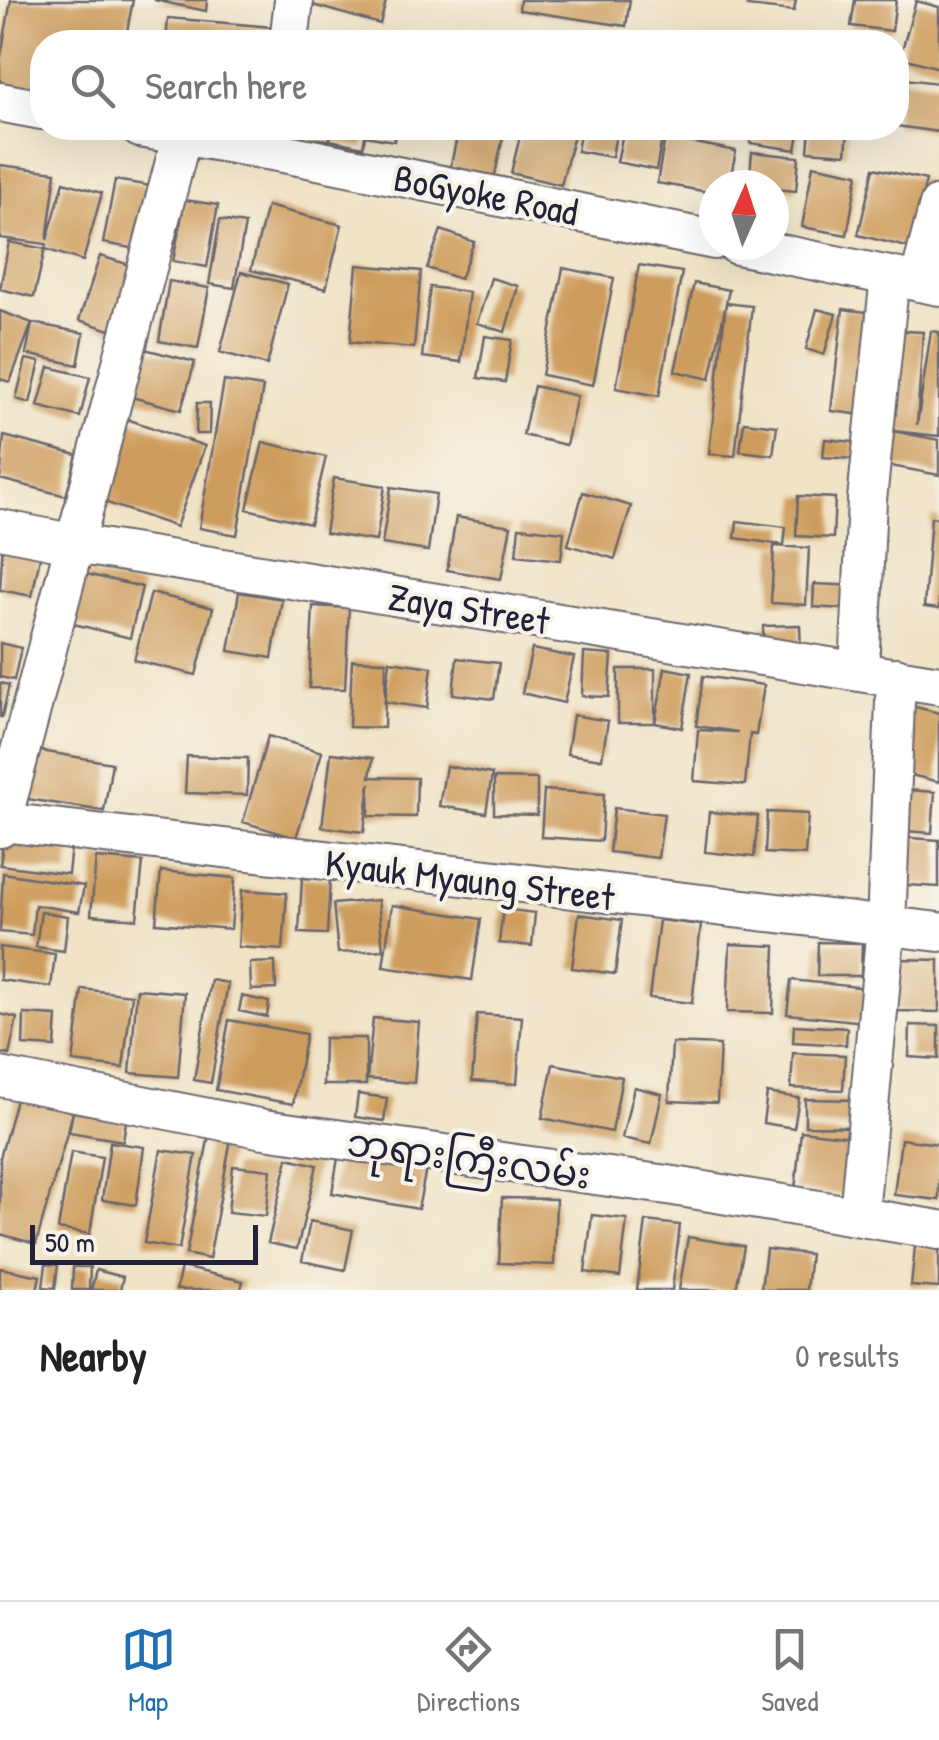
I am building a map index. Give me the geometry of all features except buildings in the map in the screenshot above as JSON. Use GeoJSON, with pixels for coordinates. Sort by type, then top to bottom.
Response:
{"type":"FeatureCollection","features":[{"type":"Feature","properties":{"kind":"street"},"geometry":{"type":"LineString","coordinates":[[291,30],[294,0]]}},
{"type":"Feature","properties":{"kind":"street"},"geometry":{"type":"LineString","coordinates":[[0,102],[30,108]]}},
{"type":"Feature","properties":{"kind":"street"},"geometry":{"type":"LineString","coordinates":[[1,825],[181,140]]}},
{"type":"Feature","properties":{"kind":"street","name":"BoGyoke Road"},"geometry":{"type":"LineString","coordinates":[[279,140],[699,237]]}},
{"type":"Feature","properties":{"kind":"street"},"geometry":{"type":"LineString","coordinates":[[858,1214],[886,926],[867,500],[916,282],[939,205]]}},
{"type":"Feature","properties":{"kind":"street"},"geometry":{"type":"LineString","coordinates":[[789,256],[916,282]]}},
{"type":"Feature","properties":{"kind":"street","name":"Zaya Street"},"geometry":{"type":"LineString","coordinates":[[0,529],[939,685]]}},
{"type":"Feature","properties":{"kind":"street","name":"Kyauk Myaung Street"},"geometry":{"type":"LineString","coordinates":[[1,825],[939,932]]}},
{"type":"Feature","properties":{"kind":"street","name":"ဘုရားကြီးလမ်း"},"geometry":{"type":"LineString","coordinates":[[0,1077],[264,1130],[858,1214],[939,1230]]}}]}
